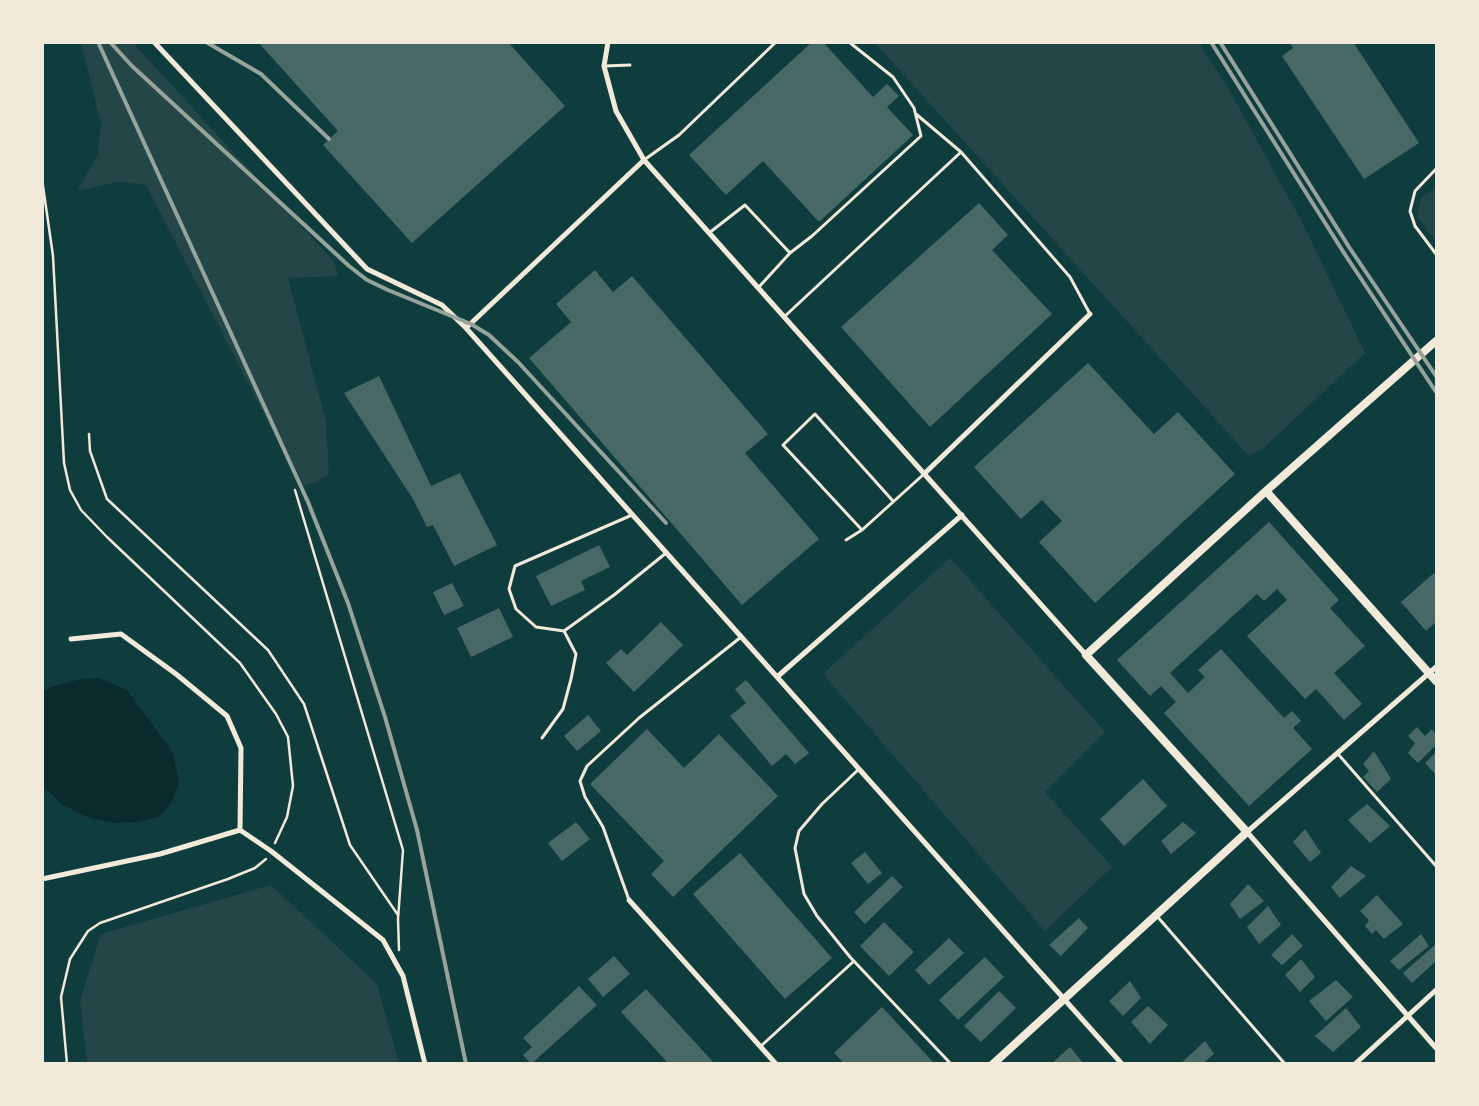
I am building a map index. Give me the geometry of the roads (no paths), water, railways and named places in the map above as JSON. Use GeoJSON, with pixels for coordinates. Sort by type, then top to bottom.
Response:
{"type":"FeatureCollection","features":[{"type":"Feature","properties":{"kind":"street"},"geometry":{"type":"LineString","coordinates":[[154,42],[367,269],[442,305],[466,328],[1122,1064]]}},
{"type":"Feature","properties":{"kind":"street"},"geometry":{"type":"LineString","coordinates":[[608,42],[604,66],[616,111],[644,160],[1086,655],[1248,832],[1436,1048]]}},
{"type":"Feature","properties":{"kind":"street"},"geometry":{"type":"LineString","coordinates":[[466,328],[644,160]]}},
{"type":"Feature","properties":{"kind":"street"},"geometry":{"type":"LineString","coordinates":[[924,474],[1090,314]]}},
{"type":"Feature","properties":{"kind":"street"},"geometry":{"type":"LineString","coordinates":[[1086,655],[1266,491],[1436,342]]}},
{"type":"Feature","properties":{"kind":"street"},"geometry":{"type":"LineString","coordinates":[[1266,491],[1436,681]]}},
{"type":"Feature","properties":{"kind":"street"},"geometry":{"type":"LineString","coordinates":[[777,677],[962,516]]}},
{"type":"Feature","properties":{"kind":"street"},"geometry":{"type":"LineString","coordinates":[[71,639],[121,634],[176,674],[227,716],[241,748],[240,830]]}},
{"type":"Feature","properties":{"kind":"street"},"geometry":{"type":"LineString","coordinates":[[993,1064],[1248,832],[1436,667]]}},
{"type":"Feature","properties":{"kind":"street"},"geometry":{"type":"LineString","coordinates":[[42,879],[160,854],[240,830]]}},
{"type":"Feature","properties":{"kind":"street"},"geometry":{"type":"LineString","coordinates":[[240,830],[271,851],[383,940],[400,971],[426,1064]]}},
{"type":"Feature","properties":{"kind":"street"},"geometry":{"type":"LineString","coordinates":[[629,900],[776,1064]]}},
{"type":"Feature","properties":{"kind":"street"},"geometry":{"type":"LineString","coordinates":[[1355,1064],[1436,990]]}},
{"type":"Feature","properties":{"kind":"lane"},"geometry":{"type":"LineString","coordinates":[[644,160],[679,136],[776,42]]}},
{"type":"Feature","properties":{"kind":"lane"},"geometry":{"type":"LineString","coordinates":[[849,42],[894,77],[916,113],[961,152],[1070,277],[1090,314]]}},
{"type":"Feature","properties":{"kind":"lane"},"geometry":{"type":"LineString","coordinates":[[604,66],[630,65]]}},
{"type":"Feature","properties":{"kind":"lane"},"geometry":{"type":"LineString","coordinates":[[758,288],[790,253],[812,236],[921,136],[916,113]]}},
{"type":"Feature","properties":{"kind":"lane"},"geometry":{"type":"LineString","coordinates":[[784,317],[961,152]]}},
{"type":"Feature","properties":{"kind":"lane"},"geometry":{"type":"LineString","coordinates":[[1436,169],[1415,191],[1410,211],[1415,226],[1436,254]]}},
{"type":"Feature","properties":{"kind":"lane"},"geometry":{"type":"LineString","coordinates":[[710,233],[746,205],[790,253]]}},
{"type":"Feature","properties":{"kind":"lane"},"geometry":{"type":"LineString","coordinates":[[862,530],[783,445],[815,414],[893,501]]}},
{"type":"Feature","properties":{"kind":"lane"},"geometry":{"type":"LineString","coordinates":[[846,540],[862,530],[924,474]]}},
{"type":"Feature","properties":{"kind":"lane"},"geometry":{"type":"LineString","coordinates":[[632,515],[515,566],[509,589],[516,609],[536,627],[564,631],[614,595],[666,552]]}},
{"type":"Feature","properties":{"kind":"lane"},"geometry":{"type":"LineString","coordinates":[[542,738],[563,709],[571,679],[576,654],[564,631]]}},
{"type":"Feature","properties":{"kind":"lane"},"geometry":{"type":"LineString","coordinates":[[629,900],[604,827],[585,797],[580,781],[587,766],[639,718],[741,637]]}},
{"type":"Feature","properties":{"kind":"lane"},"geometry":{"type":"LineString","coordinates":[[1338,754],[1436,866]]}},
{"type":"Feature","properties":{"kind":"lane"},"geometry":{"type":"LineString","coordinates":[[859,769],[822,804],[799,831],[795,848],[804,894],[817,916],[854,961],[952,1064]]}},
{"type":"Feature","properties":{"kind":"lane"},"geometry":{"type":"LineString","coordinates":[[1156,915],[1285,1064]]}},
{"type":"Feature","properties":{"kind":"lane"},"geometry":{"type":"LineString","coordinates":[[760,1046],[854,961]]}},
{"type":"Feature","properties":{"kind":"railway"},"geometry":{"type":"LineString","coordinates":[[98,42],[308,502],[348,603],[385,717],[417,830],[466,1064]]}},
{"type":"Feature","properties":{"kind":"railway"},"geometry":{"type":"LineString","coordinates":[[110,42],[132,66],[349,266],[367,280],[471,324],[489,335],[518,362],[666,523]]}},
{"type":"Feature","properties":{"kind":"railway"},"geometry":{"type":"LineString","coordinates":[[206,42],[261,74],[329,139]]}},
{"type":"Feature","properties":{"kind":"railway"},"geometry":{"type":"LineString","coordinates":[[1211,42],[1344,253],[1436,392]]}},
{"type":"Feature","properties":{"kind":"railway"},"geometry":{"type":"LineString","coordinates":[[1220,42],[1349,247],[1436,376]]}}]}
